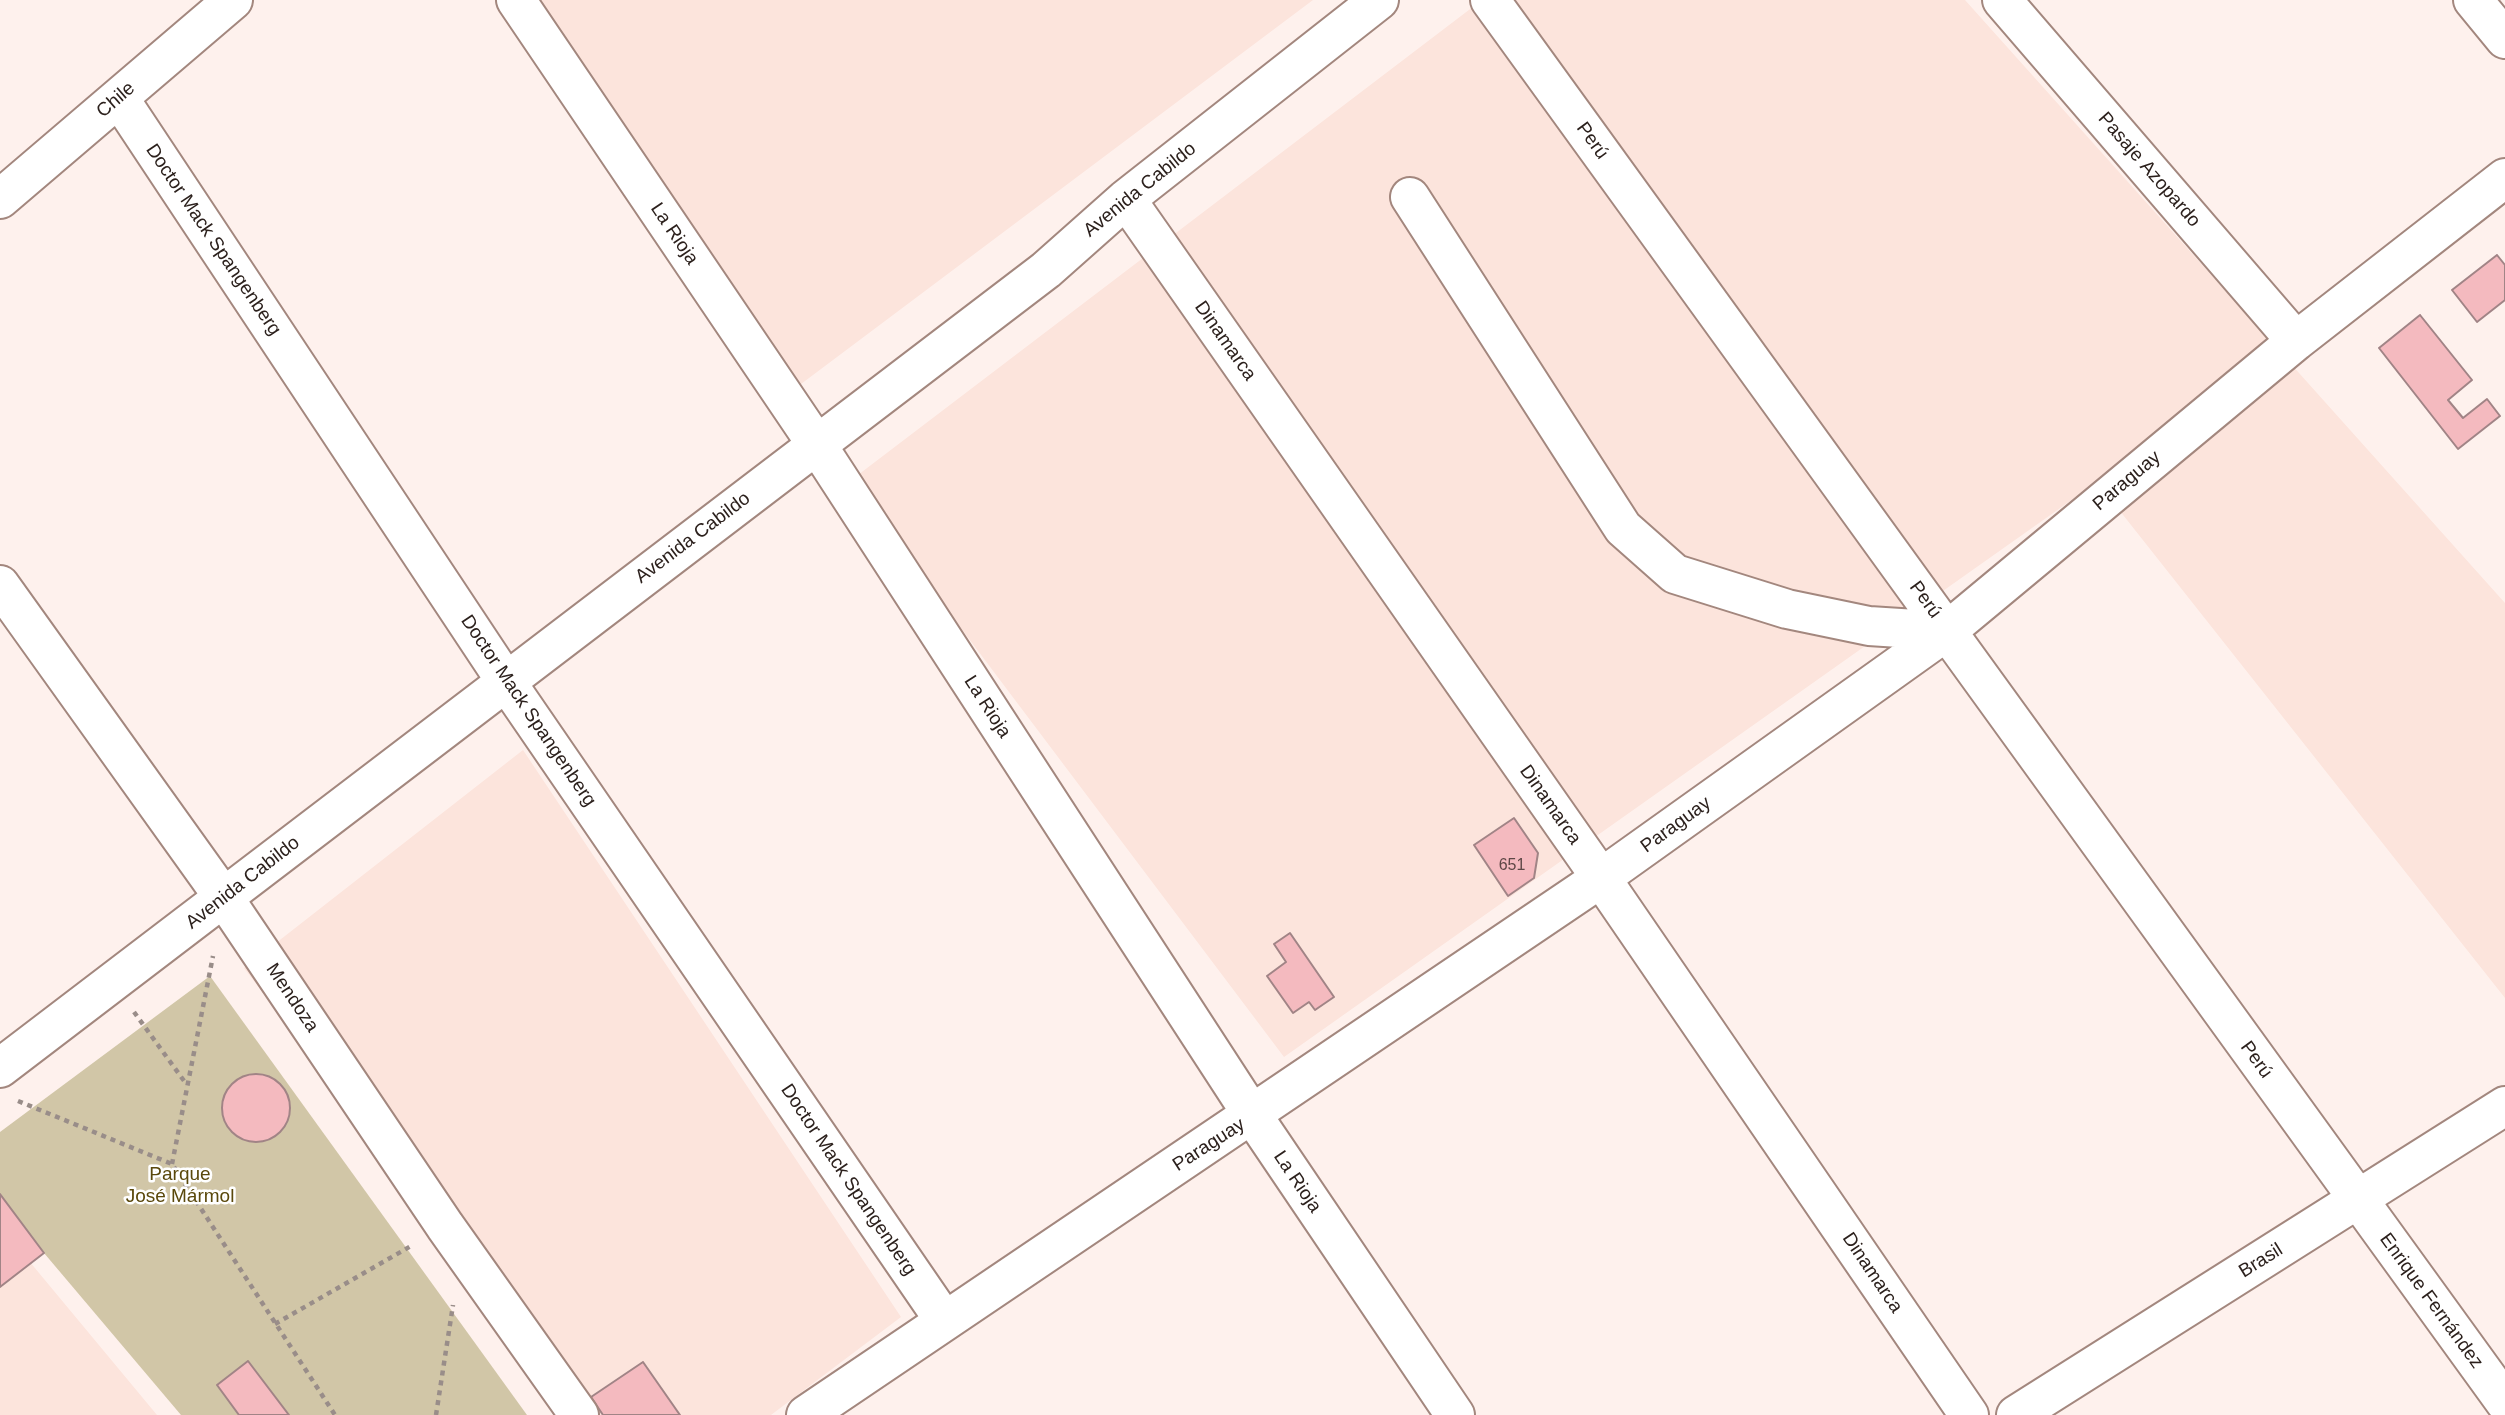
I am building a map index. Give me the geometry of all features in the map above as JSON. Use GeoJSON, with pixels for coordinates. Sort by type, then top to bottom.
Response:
{"type":"FeatureCollection","features":[{"type":"Feature","properties":{"kind":"street","name":"Chile"},"geometry":{"type":"LineString","coordinates":[[0,200],[233,0]]}},
{"type":"Feature","properties":{"kind":"street","name":"La Rioja"},"geometry":{"type":"LineString","coordinates":[[516,0],[817,445],[1253,1116],[1455,1415]]}},
{"type":"Feature","properties":{"kind":"street","name":"Avenida Cabildo"},"geometry":{"type":"LineString","coordinates":[[6,1083],[112,982],[1046,270],[1126,200],[1379,0]]}},
{"type":"Feature","properties":{"kind":"street","name":"Perú"},"geometry":{"type":"LineString","coordinates":[[1490,0],[2358,1200]]}},
{"type":"Feature","properties":{"kind":"street","name":"Pasaje Azopardo"},"geometry":{"type":"LineString","coordinates":[[2002,0],[2296,341]]}},
{"type":"Feature","properties":{"kind":"street"},"geometry":{"type":"LineString","coordinates":[[2473,0],[2505,39]]}},
{"type":"Feature","properties":{"kind":"street","name":"Doctor Mack Spangenberg"},"geometry":{"type":"LineString","coordinates":[[119,98],[505,680],[944,1320]]}},
{"type":"Feature","properties":{"kind":"street","name":"Paraguay"},"geometry":{"type":"LineString","coordinates":[[806,1415],[944,1320],[1253,1116],[1601,878],[1947,631],[2296,341],[2505,178]]}},
{"type":"Feature","properties":{"kind":"street"},"geometry":{"type":"LineString","coordinates":[[1410,197],[1623,528],[1675,574],[1787,609],[1869,626],[1947,631]]}},
{"type":"Feature","properties":{"kind":"street","name":"Dinamarca"},"geometry":{"type":"LineString","coordinates":[[1126,200],[1601,878],[1969,1415]]}},
{"type":"Feature","properties":{"kind":"street","name":"Mendoza"},"geometry":{"type":"LineString","coordinates":[[0,585],[225,898],[453,1238],[579,1415]]}},
{"type":"Feature","properties":{"kind":"street","name":"Brasil"},"geometry":{"type":"LineString","coordinates":[[2016,1415],[2505,1106]]}},
{"type":"Feature","properties":{"kind":"street","name":"Enrique Fernández"},"geometry":{"type":"LineString","coordinates":[[2358,1200],[2505,1402]]}},
{"type":"Feature","properties":{"kind":"path"},"geometry":{"type":"LineString","coordinates":[[172,1164],[225,898]]}},
{"type":"Feature","properties":{"kind":"path"},"geometry":{"type":"LineString","coordinates":[[112,982],[187,1086]]}},
{"type":"Feature","properties":{"kind":"path"},"geometry":{"type":"LineString","coordinates":[[6,1083],[172,1164],[335,1415]]}},
{"type":"Feature","properties":{"kind":"path"},"geometry":{"type":"LineString","coordinates":[[275,1324],[453,1238]]}},
{"type":"Feature","properties":{"kind":"path"},"geometry":{"type":"LineString","coordinates":[[436,1415],[453,1238]]}},
{"type":"Feature","properties":{"kind":"shaded area"},"geometry":{"type":"Polygon","coordinates":[[[511,0],[1313,0],[797,387],[511,0]]]}},
{"type":"Feature","properties":{"kind":"shaded area"},"geometry":{"type":"Polygon","coordinates":[[[1482,0],[1965,0],[2505,603],[2505,998],[2097,482],[1284,1057],[850,481],[1482,0]]]}},
{"type":"Feature","properties":{"kind":"shaded area"},"geometry":{"type":"Polygon","coordinates":[[[523,750],[901,1317],[771,1415],[585,1415],[244,968],[523,750]]]}},
{"type":"Feature","properties":{"kind":"shaded area"},"geometry":{"type":"Polygon","coordinates":[[[0,1226],[157,1415],[0,1415],[0,1226]]]}},
{"type":"Feature","properties":{"kind":"green space","name":"Parque José Mármol"},"geometry":{"type":"Polygon","coordinates":[[[210,976],[527,1415],[181,1415],[44,1253],[0,1194],[0,1132],[210,976]]]}},
{"type":"Feature","properties":{"kind":"building"},"geometry":{"type":"Polygon","coordinates":[[[2497,255],[2505,265],[2505,300],[2477,322],[2452,290],[2497,255]]]}},
{"type":"Feature","properties":{"kind":"building"},"geometry":{"type":"Polygon","coordinates":[[[2420,315],[2472,380],[2448,400],[2463,418],[2487,399],[2500,416],[2458,449],[2379,348],[2420,315]]]}},
{"type":"Feature","properties":{"kind":"building"},"geometry":{"type":"Polygon","coordinates":[[[1514,818],[1538,853],[1534,878],[1508,896],[1474,845],[1514,818]]]}},
{"type":"Feature","properties":{"kind":"building"},"geometry":{"type":"Polygon","coordinates":[[[1290,933],[1334,997],[1315,1010],[1309,1002],[1293,1013],[1267,976],[1286,962],[1274,944],[1290,933]]]}},
{"type":"Feature","properties":{"kind":"building"},"geometry":{"type":"Polygon","coordinates":[[[249,1074],[263,1074],[275,1079],[285,1089],[290,1108],[285,1127],[275,1137],[263,1142],[249,1142],[237,1137],[227,1127],[222,1115],[222,1101],[227,1089],[237,1079],[249,1074]]]}},
{"type":"Feature","properties":{"kind":"building"},"geometry":{"type":"Polygon","coordinates":[[[0,1194],[44,1253],[0,1287],[0,1194]]]}},
{"type":"Feature","properties":{"kind":"building"},"geometry":{"type":"Polygon","coordinates":[[[248,1361],[289,1415],[239,1415],[217,1385],[248,1361]]]}},
{"type":"Feature","properties":{"kind":"building"},"geometry":{"type":"Polygon","coordinates":[[[643,1362],[680,1415],[603,1415],[591,1397],[643,1362]]]}}]}
